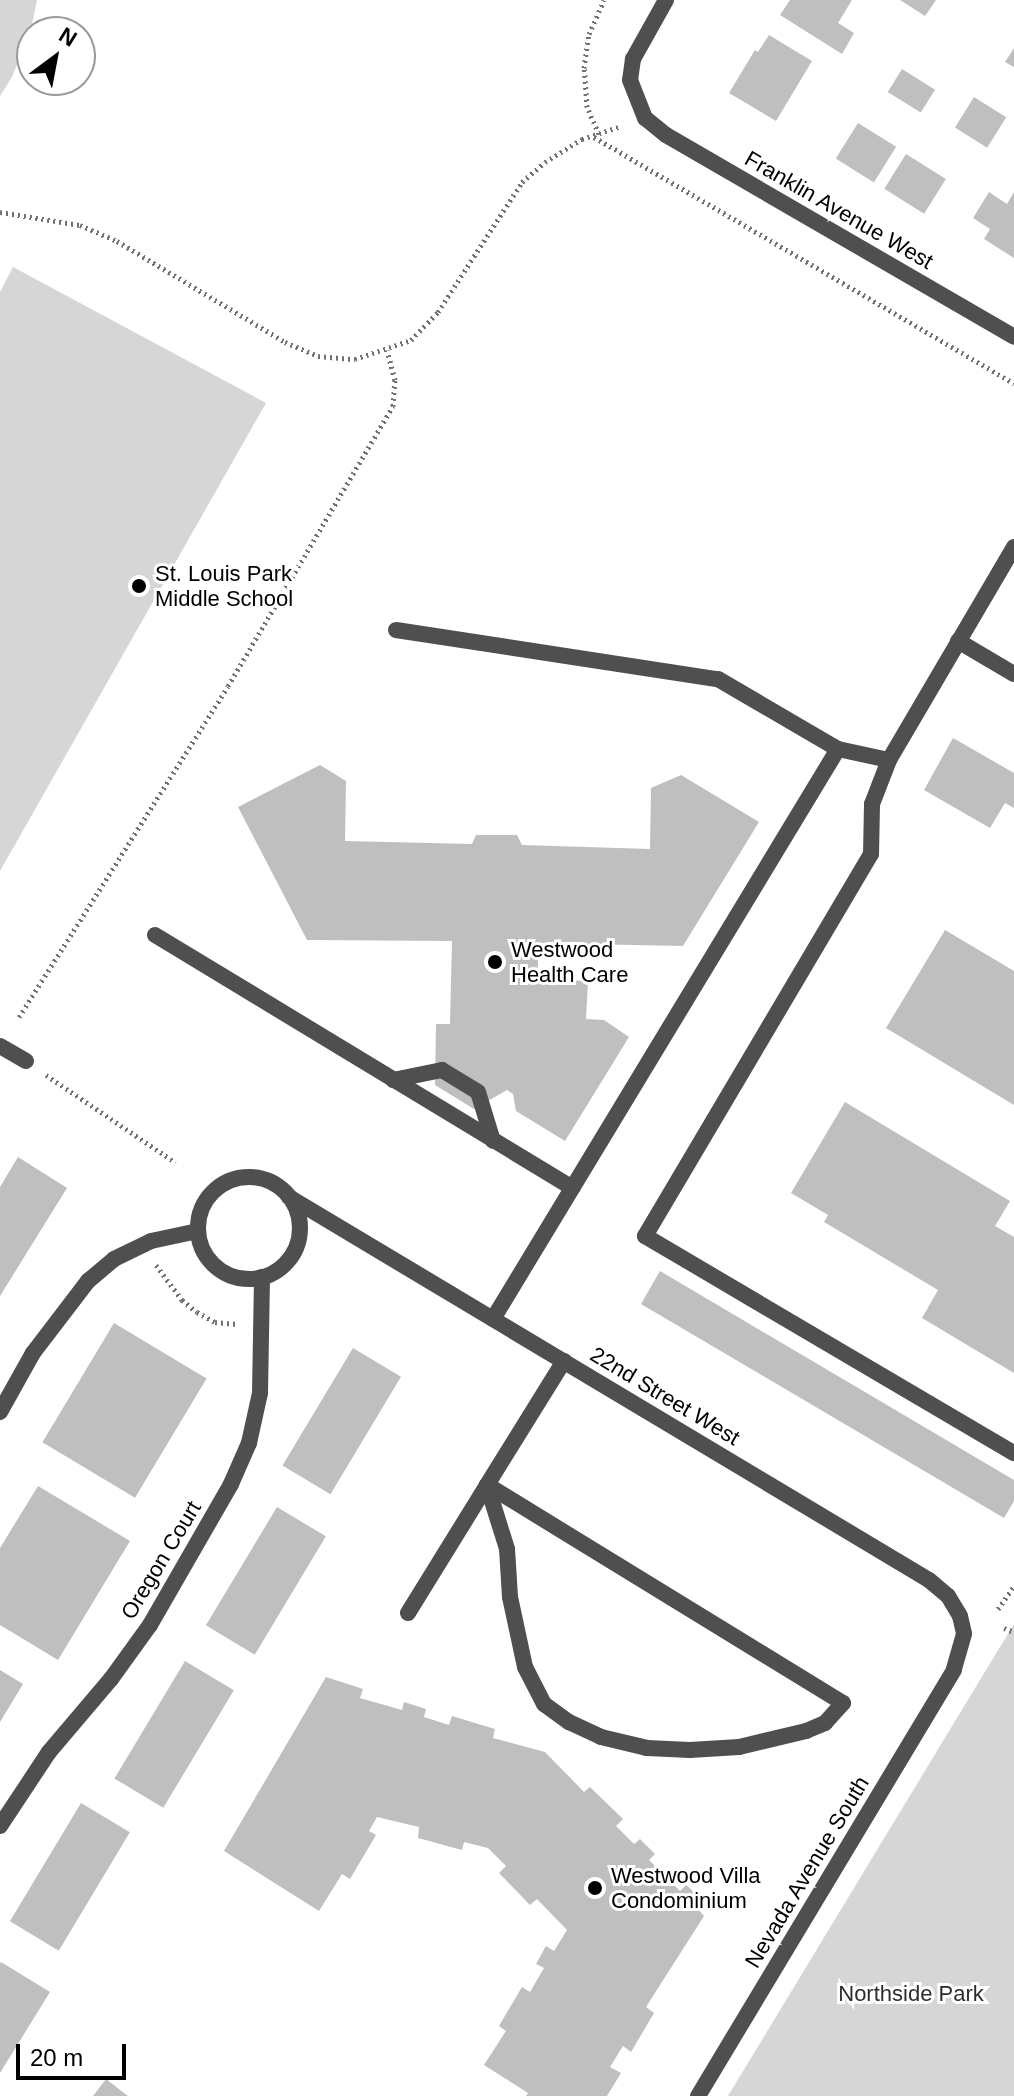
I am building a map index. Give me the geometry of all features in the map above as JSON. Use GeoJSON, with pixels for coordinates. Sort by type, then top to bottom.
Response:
{"type":"FeatureCollection","features":[{"type":"Feature","properties":{"kind":"street","name":"Franklin Avenue West"},"geometry":{"type":"LineString","coordinates":[[666,0],[633,59],[630,80],[645,118],[666,135],[1014,337]]}},
{"type":"Feature","properties":{"kind":"street"},"geometry":{"type":"LineString","coordinates":[[1014,547],[889,760],[872,804],[871,854],[645,1236],[1014,1453]]}},
{"type":"Feature","properties":{"kind":"street"},"geometry":{"type":"LineString","coordinates":[[396,630],[718,679],[838,749],[889,760]]}},
{"type":"Feature","properties":{"kind":"street"},"geometry":{"type":"LineString","coordinates":[[958,641],[1014,674]]}},
{"type":"Feature","properties":{"kind":"street"},"geometry":{"type":"LineString","coordinates":[[493,1319],[838,749]]}},
{"type":"Feature","properties":{"kind":"street"},"geometry":{"type":"LineString","coordinates":[[155,935],[572,1188]]}},
{"type":"Feature","properties":{"kind":"street"},"geometry":{"type":"LineString","coordinates":[[0,1046],[26,1061]]}},
{"type":"Feature","properties":{"kind":"street"},"geometry":{"type":"LineString","coordinates":[[393,1080],[442,1070],[478,1092],[493,1141]]}},
{"type":"Feature","properties":{"kind":"street"},"geometry":{"type":"LineString","coordinates":[[263,1179],[278,1186],[289,1197],[298,1212],[297,1245],[277,1271],[262,1277],[233,1276],[209,1259],[198,1231],[206,1200],[231,1180],[263,1179]]}},
{"type":"Feature","properties":{"kind":"street","name":"22nd Street West"},"geometry":{"type":"LineString","coordinates":[[289,1197],[929,1580],[948,1596],[960,1616],[964,1634],[954,1670]]}},
{"type":"Feature","properties":{"kind":"street"},"geometry":{"type":"LineString","coordinates":[[0,1412],[33,1353],[88,1281],[114,1259],[151,1241],[198,1231]]}},
{"type":"Feature","properties":{"kind":"street","name":"Oregon Court"},"geometry":{"type":"LineString","coordinates":[[0,1826],[49,1752],[111,1679],[150,1625],[231,1484],[249,1443],[260,1393],[262,1277]]}},
{"type":"Feature","properties":{"kind":"street"},"geometry":{"type":"LineString","coordinates":[[408,1613],[564,1361]]}},
{"type":"Feature","properties":{"kind":"street"},"geometry":{"type":"LineString","coordinates":[[487,1485],[526,1509],[843,1703],[825,1723],[816,1727],[776,1741],[739,1747],[690,1750],[647,1748],[601,1737],[569,1722],[544,1704],[525,1667],[510,1597],[507,1549],[487,1485]]}},
{"type":"Feature","properties":{"kind":"street","name":"Nevada Avenue South"},"geometry":{"type":"LineString","coordinates":[[698,2096],[954,1670]]}},
{"type":"Feature","properties":{"kind":"path"},"geometry":{"type":"LineString","coordinates":[[0,212],[80,225],[117,241],[285,342],[318,356],[355,359],[387,350],[411,340],[438,312],[522,182],[545,162],[582,139],[599,134],[587,107],[584,68],[589,34],[604,0]]}},
{"type":"Feature","properties":{"kind":"path"},"geometry":{"type":"LineString","coordinates":[[593,136],[1014,383]]}},
{"type":"Feature","properties":{"kind":"path"},"geometry":{"type":"LineString","coordinates":[[19,1017],[228,686],[393,406],[395,380],[387,350]]}},
{"type":"Feature","properties":{"kind":"path"},"geometry":{"type":"LineString","coordinates":[[26,1061],[175,1162]]}},
{"type":"Feature","properties":{"kind":"path"},"geometry":{"type":"LineString","coordinates":[[156,1264],[182,1300],[215,1322],[234,1325],[263,1321]]}},
{"type":"Feature","properties":{"kind":"path"},"geometry":{"type":"LineString","coordinates":[[998,1609],[1014,1586]]}},
{"type":"Feature","properties":{"kind":"path"},"geometry":{"type":"LineString","coordinates":[[1004,1628],[1014,1632]]}},
{"type":"Feature","properties":{"kind":"green space"},"geometry":{"type":"Polygon","coordinates":[[[0,0],[37,0],[34,16],[16,16],[16,67],[0,96],[0,0]]]}},
{"type":"Feature","properties":{"kind":"green space"},"geometry":{"type":"Polygon","coordinates":[[[13,267],[266,403],[0,871],[0,292],[13,267]]]}},
{"type":"Feature","properties":{"kind":"green space","name":"Northside Park"},"geometry":{"type":"Polygon","coordinates":[[[1014,1624],[1014,2096],[728,2096],[986,1670],[1014,1624]]]}},
{"type":"Feature","properties":{"kind":"building"},"geometry":{"type":"Polygon","coordinates":[[[790,0],[852,0],[838,23],[854,33],[842,54],[780,15],[790,0]]]}},
{"type":"Feature","properties":{"kind":"building"},"geometry":{"type":"Polygon","coordinates":[[[900,0],[936,0],[925,16],[900,0]]]}},
{"type":"Feature","properties":{"kind":"building"},"geometry":{"type":"Polygon","coordinates":[[[769,35],[812,61],[776,121],[729,93],[755,50],[758,52],[769,35]]]}},
{"type":"Feature","properties":{"kind":"building"},"geometry":{"type":"Polygon","coordinates":[[[1014,48],[1014,67],[1005,62],[1014,48]]]}},
{"type":"Feature","properties":{"kind":"building"},"geometry":{"type":"Polygon","coordinates":[[[902,69],[935,90],[921,113],[888,92],[902,69]]]}},
{"type":"Feature","properties":{"kind":"building"},"geometry":{"type":"Polygon","coordinates":[[[974,97],[1006,117],[987,148],[955,128],[974,97]]]}},
{"type":"Feature","properties":{"kind":"building"},"geometry":{"type":"Polygon","coordinates":[[[858,123],[896,147],[874,182],[836,159],[858,123]]]}},
{"type":"Feature","properties":{"kind":"building"},"geometry":{"type":"Polygon","coordinates":[[[906,154],[946,179],[924,214],[884,189],[906,154]]]}},
{"type":"Feature","properties":{"kind":"building"},"geometry":{"type":"Polygon","coordinates":[[[989,192],[1007,204],[1014,192],[1014,258],[984,239],[990,229],[973,218],[989,192]]]}},
{"type":"Feature","properties":{"kind":"building"},"geometry":{"type":"Polygon","coordinates":[[[953,738],[1014,773],[1014,808],[1005,803],[990,828],[924,790],[953,738]]]}},
{"type":"Feature","properties":{"kind":"building","name":"Westwood Health Care"},"geometry":{"type":"Polygon","coordinates":[[[320,765],[346,781],[345,841],[472,844],[476,835],[517,835],[522,845],[650,849],[651,788],[681,775],[759,822],[683,946],[538,943],[538,979],[588,981],[586,1019],[604,1020],[629,1037],[565,1141],[516,1111],[513,1094],[507,1090],[474,1109],[435,1085],[436,1024],[450,1024],[452,941],[307,940],[238,807],[320,765]]]}},
{"type":"Feature","properties":{"kind":"building"},"geometry":{"type":"Polygon","coordinates":[[[945,930],[1014,971],[1014,1105],[886,1028],[945,930]]]}},
{"type":"Feature","properties":{"kind":"building"},"geometry":{"type":"Polygon","coordinates":[[[845,1102],[1010,1201],[995,1226],[1014,1237],[1014,1373],[922,1318],[938,1290],[824,1222],[828,1215],[791,1193],[845,1102]]]}},
{"type":"Feature","properties":{"kind":"building"},"geometry":{"type":"Polygon","coordinates":[[[18,1157],[67,1188],[0,1296],[0,1187],[18,1157]]]}},
{"type":"Feature","properties":{"kind":"building"},"geometry":{"type":"Polygon","coordinates":[[[660,1271],[1014,1480],[1014,1501],[1004,1518],[641,1304],[660,1271]]]}},
{"type":"Feature","properties":{"kind":"building"},"geometry":{"type":"Polygon","coordinates":[[[114,1323],[207,1379],[135,1498],[42,1442],[114,1323]]]}},
{"type":"Feature","properties":{"kind":"building"},"geometry":{"type":"Polygon","coordinates":[[[353,1348],[401,1377],[330,1494],[282,1465],[353,1348]]]}},
{"type":"Feature","properties":{"kind":"building"},"geometry":{"type":"Polygon","coordinates":[[[38,1486],[130,1541],[58,1660],[0,1625],[0,1548],[38,1486]]]}},
{"type":"Feature","properties":{"kind":"building"},"geometry":{"type":"Polygon","coordinates":[[[277,1507],[326,1536],[255,1655],[206,1625],[277,1507]]]}},
{"type":"Feature","properties":{"kind":"building"},"geometry":{"type":"Polygon","coordinates":[[[185,1661],[234,1690],[163,1808],[114,1778],[185,1661]]]}},
{"type":"Feature","properties":{"kind":"building"},"geometry":{"type":"Polygon","coordinates":[[[0,1670],[23,1684],[0,1722],[0,1670]]]}},
{"type":"Feature","properties":{"kind":"building","name":"Westwood Villa Condominium"},"geometry":{"type":"Polygon","coordinates":[[[326,1677],[363,1689],[360,1698],[402,1710],[404,1702],[426,1709],[424,1717],[449,1725],[452,1716],[495,1729],[493,1738],[545,1752],[584,1792],[590,1787],[623,1819],[616,1826],[634,1844],[640,1839],[655,1854],[649,1860],[680,1891],[686,1885],[703,1900],[696,1907],[704,1916],[646,2007],[654,2013],[631,2052],[623,2046],[610,2067],[621,2073],[607,2096],[526,2096],[528,2093],[484,2065],[506,2031],[499,2026],[522,1987],[530,1992],[544,1968],[536,1964],[546,1946],[554,1951],[567,1930],[537,1899],[530,1905],[499,1873],[506,1866],[488,1848],[464,1842],[462,1850],[418,1838],[419,1827],[377,1817],[369,1831],[376,1835],[350,1879],[342,1874],[319,1911],[224,1851],[326,1677]]]}},
{"type":"Feature","properties":{"kind":"building"},"geometry":{"type":"Polygon","coordinates":[[[81,1803],[130,1832],[59,1951],[10,1921],[81,1803]]]}},
{"type":"Feature","properties":{"kind":"building"},"geometry":{"type":"Polygon","coordinates":[[[0,1964],[50,1992],[0,2073],[0,1964]]]}},
{"type":"Feature","properties":{"kind":"building"},"geometry":{"type":"Polygon","coordinates":[[[106,2079],[128,2096],[93,2096],[106,2079]]]}},
{"type":"Feature","properties":{"kind":"place","name":"St. Louis Park Middle School"},"geometry":{"type":"Point","coordinates":[139,586]}},
{"type":"Feature","properties":{"kind":"place","name":"Westwood Health Care"},"geometry":{"type":"Point","coordinates":[495,962]}},
{"type":"Feature","properties":{"kind":"place","name":"Westwood Villa Condominium"},"geometry":{"type":"Point","coordinates":[595,1888]}}]}
